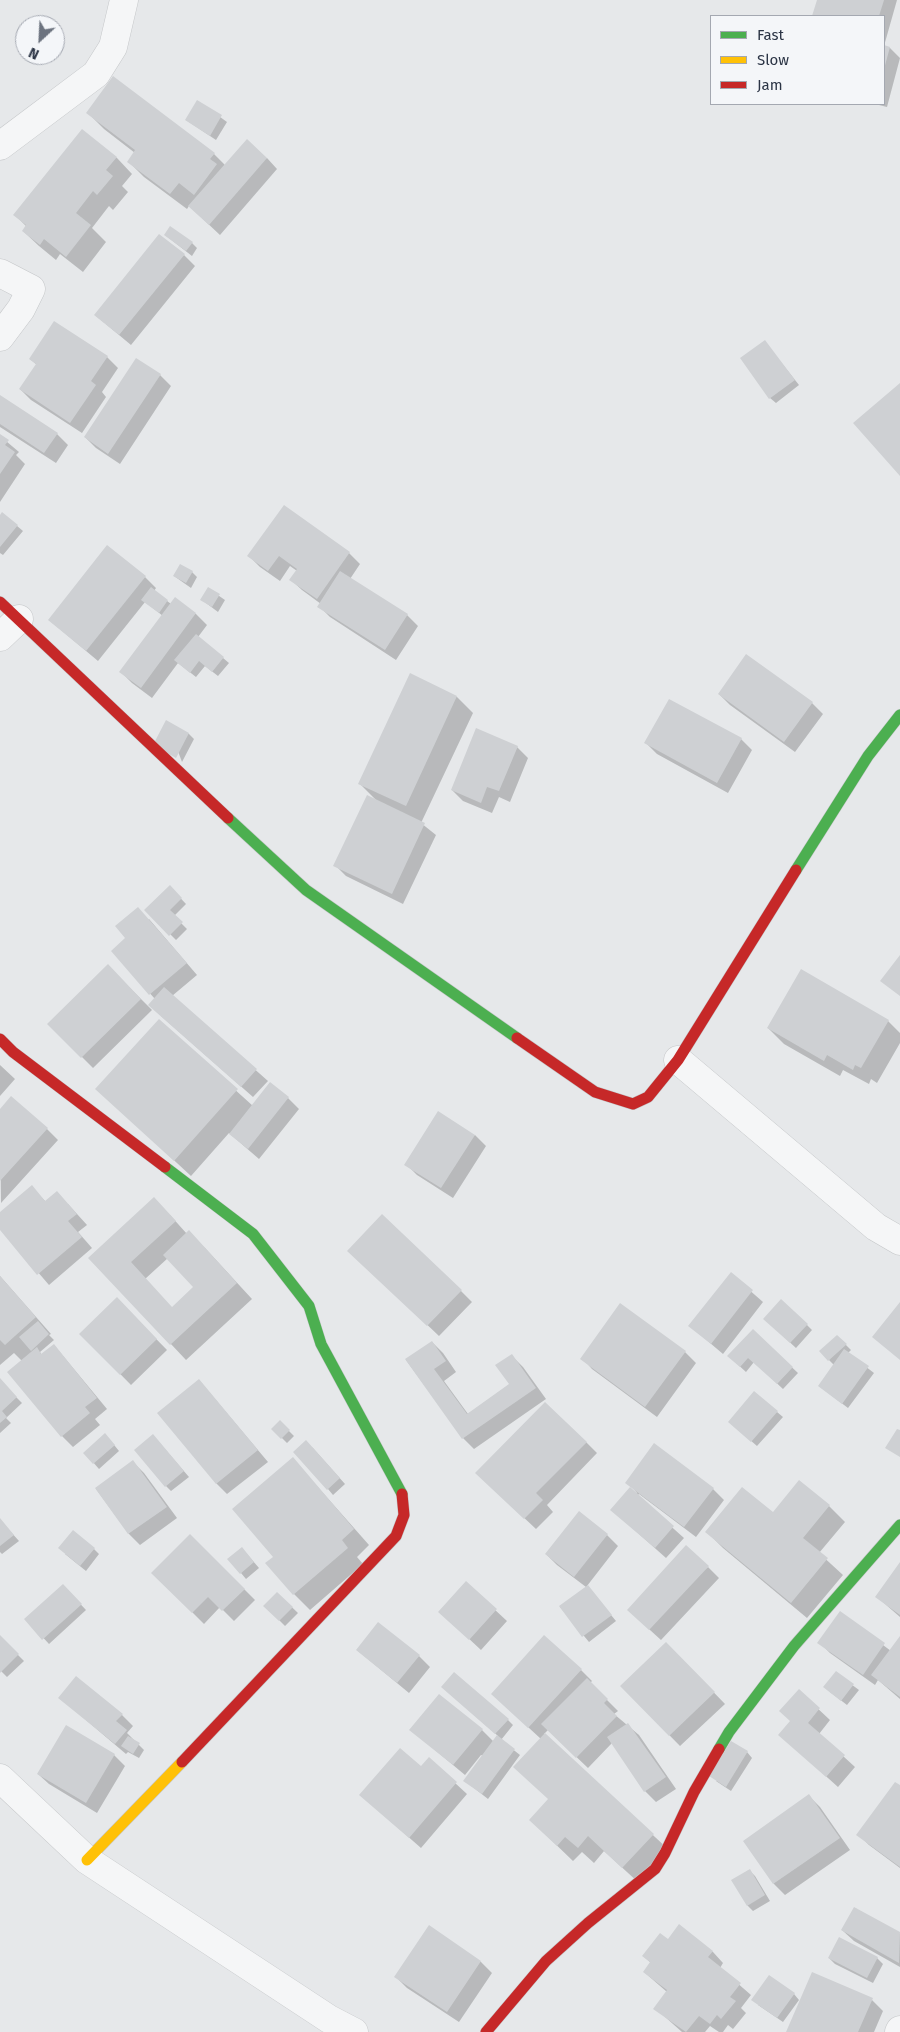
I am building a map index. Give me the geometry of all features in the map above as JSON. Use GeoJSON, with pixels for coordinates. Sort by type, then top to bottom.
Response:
{"type":"FeatureCollection","features":[{"type":"Feature","properties":{"kind":"street"},"geometry":{"type":"LineString","coordinates":[[0,146],[96,74],[113,47],[124,0]]}},
{"type":"Feature","properties":{"kind":"street"},"geometry":{"type":"LineString","coordinates":[[0,273],[31,289],[21,309],[0,337]]}},
{"type":"Feature","properties":{"kind":"street"},"geometry":{"type":"LineString","coordinates":[[6,619],[143,738],[306,890],[595,1092],[633,1104],[648,1098],[678,1060],[868,756],[900,715]]}},
{"type":"Feature","properties":{"kind":"street"},"geometry":{"type":"LineString","coordinates":[[0,1039],[13,1052],[253,1234],[309,1306],[321,1344],[404,1497],[404,1515],[396,1536],[87,1860]]}},
{"type":"Feature","properties":{"kind":"street"},"geometry":{"type":"LineString","coordinates":[[678,1060],[876,1227],[900,1241]]}},
{"type":"Feature","properties":{"kind":"street"},"geometry":{"type":"LineString","coordinates":[[486,2032],[546,1960],[655,1869],[665,1853],[694,1792],[729,1732],[794,1646],[900,1525]]}},
{"type":"Feature","properties":{"kind":"street"},"geometry":{"type":"LineString","coordinates":[[0,1778],[87,1860],[329,2019],[354,2032]]}},
{"type":"Feature","properties":{"kind":"building"},"geometry":{"type":"Polygon","coordinates":[[[817,0],[884,0],[879,15],[812,15],[817,0]]]}},
{"type":"Feature","properties":{"kind":"building"},"geometry":{"type":"Polygon","coordinates":[[[885,45],[890,47],[885,65],[885,45]]]}},
{"type":"Feature","properties":{"kind":"building"},"geometry":{"type":"Polygon","coordinates":[[[113,76],[215,153],[210,159],[217,164],[194,195],[179,183],[170,194],[127,162],[135,150],[86,113],[113,76]]]}},
{"type":"Feature","properties":{"kind":"building"},"geometry":{"type":"Polygon","coordinates":[[[197,100],[222,115],[210,136],[185,120],[197,100]]]}},
{"type":"Feature","properties":{"kind":"building"},"geometry":{"type":"Polygon","coordinates":[[[82,129],[117,157],[106,170],[113,176],[97,195],[93,191],[76,213],[91,225],[66,257],[44,239],[40,245],[22,231],[26,225],[13,215],[82,129]]]}},
{"type":"Feature","properties":{"kind":"building"},"geometry":{"type":"Polygon","coordinates":[[[247,139],[267,158],[209,225],[188,206],[247,139]]]}},
{"type":"Feature","properties":{"kind":"building"},"geometry":{"type":"Polygon","coordinates":[[[170,226],[193,242],[186,251],[164,235],[170,226]]]}},
{"type":"Feature","properties":{"kind":"building"},"geometry":{"type":"Polygon","coordinates":[[[159,234],[185,254],[119,335],[94,315],[159,234]]]}},
{"type":"Feature","properties":{"kind":"building"},"geometry":{"type":"Polygon","coordinates":[[[54,321],[108,356],[91,381],[96,385],[70,423],[19,389],[36,364],[29,359],[54,321]]]}},
{"type":"Feature","properties":{"kind":"building"},"geometry":{"type":"Polygon","coordinates":[[[765,340],[795,380],[769,399],[740,358],[765,340]]]}},
{"type":"Feature","properties":{"kind":"building"},"geometry":{"type":"Polygon","coordinates":[[[136,358],[161,374],[108,454],[84,437],[136,358]]]}},
{"type":"Feature","properties":{"kind":"building"},"geometry":{"type":"Polygon","coordinates":[[[900,383],[900,476],[853,423],[900,383]]]}},
{"type":"Feature","properties":{"kind":"building"},"geometry":{"type":"Polygon","coordinates":[[[0,395],[58,433],[44,453],[0,424],[0,395]]]}},
{"type":"Feature","properties":{"kind":"building"},"geometry":{"type":"Polygon","coordinates":[[[0,434],[9,440],[5,445],[15,452],[0,474],[0,434]]]}},
{"type":"Feature","properties":{"kind":"building"},"geometry":{"type":"Polygon","coordinates":[[[284,505],[350,552],[317,599],[289,580],[297,569],[279,556],[268,571],[247,556],[284,505]]]}},
{"type":"Feature","properties":{"kind":"building"},"geometry":{"type":"Polygon","coordinates":[[[2,512],[18,525],[0,547],[0,515],[2,512]]]}},
{"type":"Feature","properties":{"kind":"building"},"geometry":{"type":"Polygon","coordinates":[[[107,545],[146,576],[86,651],[48,620],[107,545]]]}},
{"type":"Feature","properties":{"kind":"building"},"geometry":{"type":"Polygon","coordinates":[[[180,564],[193,571],[186,583],[173,576],[180,564]]]}},
{"type":"Feature","properties":{"kind":"building"},"geometry":{"type":"Polygon","coordinates":[[[340,571],[408,614],[385,650],[317,607],[340,571]]]}},
{"type":"Feature","properties":{"kind":"building"},"geometry":{"type":"Polygon","coordinates":[[[151,587],[168,600],[159,613],[141,600],[151,587]]]}},
{"type":"Feature","properties":{"kind":"building"},"geometry":{"type":"Polygon","coordinates":[[[208,587],[220,594],[212,607],[200,600],[208,587]]]}},
{"type":"Feature","properties":{"kind":"building"},"geometry":{"type":"Polygon","coordinates":[[[175,597],[196,613],[141,688],[119,672],[175,597]]]}},
{"type":"Feature","properties":{"kind":"building"},"geometry":{"type":"Polygon","coordinates":[[[196,634],[224,657],[212,672],[199,661],[190,673],[174,660],[196,634]]]}},
{"type":"Feature","properties":{"kind":"building"},"geometry":{"type":"Polygon","coordinates":[[[746,654],[813,702],[784,742],[718,694],[746,654]]]}},
{"type":"Feature","properties":{"kind":"building"},"geometry":{"type":"Polygon","coordinates":[[[410,673],[457,696],[406,806],[358,784],[410,673]]]}},
{"type":"Feature","properties":{"kind":"building"},"geometry":{"type":"Polygon","coordinates":[[[669,699],[742,738],[717,783],[644,743],[669,699]]]}},
{"type":"Feature","properties":{"kind":"building"},"geometry":{"type":"Polygon","coordinates":[[[166,720],[189,733],[176,758],[153,745],[166,720]]]}},
{"type":"Feature","properties":{"kind":"building"},"geometry":{"type":"Polygon","coordinates":[[[476,728],[518,746],[499,791],[487,787],[481,803],[451,790],[476,728]]]}},
{"type":"Feature","properties":{"kind":"building"},"geometry":{"type":"Polygon","coordinates":[[[367,795],[425,823],[392,894],[333,866],[367,795]]]}},
{"type":"Feature","properties":{"kind":"building"},"geometry":{"type":"Polygon","coordinates":[[[170,885],[182,898],[170,910],[183,922],[169,936],[144,910],[170,885]]]}},
{"type":"Feature","properties":{"kind":"building"},"geometry":{"type":"Polygon","coordinates":[[[138,907],[187,963],[149,995],[111,951],[125,938],[115,926],[138,907]]]}},
{"type":"Feature","properties":{"kind":"building"},"geometry":{"type":"Polygon","coordinates":[[[900,955],[900,996],[880,981],[900,955]]]}},
{"type":"Feature","properties":{"kind":"building"},"geometry":{"type":"Polygon","coordinates":[[[108,964],[141,999],[81,1058],[47,1024],[108,964]]]}},
{"type":"Feature","properties":{"kind":"building"},"geometry":{"type":"Polygon","coordinates":[[[801,969],[889,1020],[861,1068],[855,1065],[853,1070],[827,1055],[824,1061],[767,1028],[801,969]]]}},
{"type":"Feature","properties":{"kind":"building"},"geometry":{"type":"Polygon","coordinates":[[[164,987],[257,1069],[241,1087],[148,1005],[164,987]]]}},
{"type":"Feature","properties":{"kind":"building"},"geometry":{"type":"Polygon","coordinates":[[[159,1019],[238,1089],[174,1161],[95,1089],[159,1019]]]}},
{"type":"Feature","properties":{"kind":"building"},"geometry":{"type":"Polygon","coordinates":[[[270,1082],[289,1097],[248,1149],[229,1134],[270,1082]]]}},
{"type":"Feature","properties":{"kind":"building"},"geometry":{"type":"Polygon","coordinates":[[[11,1096],[48,1128],[0,1181],[0,1109],[11,1096]]]}},
{"type":"Feature","properties":{"kind":"building"},"geometry":{"type":"Polygon","coordinates":[[[438,1111],[475,1135],[441,1188],[404,1165],[438,1111]]]}},
{"type":"Feature","properties":{"kind":"building"},"geometry":{"type":"Polygon","coordinates":[[[32,1185],[45,1201],[57,1191],[77,1214],[68,1221],[82,1237],[37,1275],[0,1230],[0,1212],[32,1185]]]}},
{"type":"Feature","properties":{"kind":"building"},"geometry":{"type":"Polygon","coordinates":[[[154,1197],[176,1221],[131,1262],[172,1307],[193,1287],[163,1255],[189,1230],[237,1283],[170,1345],[88,1258],[154,1197]]]}},
{"type":"Feature","properties":{"kind":"building"},"geometry":{"type":"Polygon","coordinates":[[[382,1214],[462,1290],[427,1326],[347,1251],[382,1214]]]}},
{"type":"Feature","properties":{"kind":"building"},"geometry":{"type":"Polygon","coordinates":[[[731,1272],[753,1290],[711,1344],[688,1326],[731,1272]]]}},
{"type":"Feature","properties":{"kind":"building"},"geometry":{"type":"Polygon","coordinates":[[[0,1276],[36,1317],[5,1345],[0,1340],[0,1276]]]}},
{"type":"Feature","properties":{"kind":"building"},"geometry":{"type":"Polygon","coordinates":[[[117,1297],[157,1339],[120,1375],[79,1334],[117,1297]]]}},
{"type":"Feature","properties":{"kind":"building"},"geometry":{"type":"Polygon","coordinates":[[[781,1299],[808,1324],[790,1343],[763,1319],[781,1299]]]}},
{"type":"Feature","properties":{"kind":"building"},"geometry":{"type":"Polygon","coordinates":[[[900,1302],[900,1360],[872,1337],[900,1302]]]}},
{"type":"Feature","properties":{"kind":"building"},"geometry":{"type":"Polygon","coordinates":[[[620,1303],[686,1351],[645,1407],[580,1359],[620,1303]]]}},
{"type":"Feature","properties":{"kind":"building"},"geometry":{"type":"Polygon","coordinates":[[[38,1321],[49,1334],[31,1351],[19,1337],[38,1321]]]}},
{"type":"Feature","properties":{"kind":"building"},"geometry":{"type":"Polygon","coordinates":[[[753,1329],[793,1367],[777,1384],[748,1358],[740,1367],[727,1356],[753,1329]]]}},
{"type":"Feature","properties":{"kind":"building"},"geometry":{"type":"Polygon","coordinates":[[[837,1335],[847,1344],[828,1361],[819,1351],[837,1335]]]}},
{"type":"Feature","properties":{"kind":"building"},"geometry":{"type":"Polygon","coordinates":[[[432,1341],[446,1361],[434,1369],[467,1414],[509,1384],[495,1365],[512,1354],[536,1388],[462,1439],[405,1359],[432,1341]]]}},
{"type":"Feature","properties":{"kind":"building"},"geometry":{"type":"Polygon","coordinates":[[[54,1344],[97,1398],[85,1407],[90,1413],[61,1437],[7,1372],[37,1347],[41,1354],[54,1344]]]}},
{"type":"Feature","properties":{"kind":"building"},"geometry":{"type":"Polygon","coordinates":[[[844,1349],[869,1366],[842,1404],[818,1386],[844,1349]]]}},
{"type":"Feature","properties":{"kind":"building"},"geometry":{"type":"Polygon","coordinates":[[[0,1378],[17,1397],[2,1411],[7,1417],[0,1423],[0,1378]]]}},
{"type":"Feature","properties":{"kind":"building"},"geometry":{"type":"Polygon","coordinates":[[[199,1379],[258,1450],[216,1484],[157,1413],[199,1379]]]}},
{"type":"Feature","properties":{"kind":"building"},"geometry":{"type":"Polygon","coordinates":[[[754,1391],[778,1411],[751,1442],[728,1422],[754,1391]]]}},
{"type":"Feature","properties":{"kind":"building"},"geometry":{"type":"Polygon","coordinates":[[[545,1402],[587,1442],[536,1493],[543,1500],[524,1519],[475,1473],[545,1402]]]}},
{"type":"Feature","properties":{"kind":"building"},"geometry":{"type":"Polygon","coordinates":[[[280,1420],[290,1430],[281,1439],[271,1429],[280,1420]]]}},
{"type":"Feature","properties":{"kind":"building"},"geometry":{"type":"Polygon","coordinates":[[[897,1429],[900,1430],[900,1457],[885,1448],[897,1429]]]}},
{"type":"Feature","properties":{"kind":"building"},"geometry":{"type":"Polygon","coordinates":[[[105,1433],[115,1445],[93,1464],[83,1453],[105,1433]]]}},
{"type":"Feature","properties":{"kind":"building"},"geometry":{"type":"Polygon","coordinates":[[[153,1434],[184,1471],[165,1487],[134,1450],[153,1434]]]}},
{"type":"Feature","properties":{"kind":"building"},"geometry":{"type":"Polygon","coordinates":[[[306,1440],[340,1478],[327,1490],[293,1452],[306,1440]]]}},
{"type":"Feature","properties":{"kind":"building"},"geometry":{"type":"Polygon","coordinates":[[[654,1443],[714,1488],[684,1527],[625,1483],[654,1443]]]}},
{"type":"Feature","properties":{"kind":"building"},"geometry":{"type":"Polygon","coordinates":[[[293,1457],[354,1529],[342,1540],[348,1548],[293,1595],[265,1563],[273,1557],[232,1509],[293,1457]]]}},
{"type":"Feature","properties":{"kind":"building"},"geometry":{"type":"Polygon","coordinates":[[[133,1460],[167,1507],[128,1534],[95,1488],[133,1460]]]}},
{"type":"Feature","properties":{"kind":"building"},"geometry":{"type":"Polygon","coordinates":[[[799,1480],[830,1505],[803,1538],[828,1558],[791,1603],[705,1532],[742,1487],[773,1512],[799,1480]]]}},
{"type":"Feature","properties":{"kind":"building"},"geometry":{"type":"Polygon","coordinates":[[[630,1487],[674,1526],[655,1548],[610,1510],[630,1487]]]}},
{"type":"Feature","properties":{"kind":"building"},"geometry":{"type":"Polygon","coordinates":[[[579,1511],[608,1534],[574,1577],[545,1554],[579,1511]]]}},
{"type":"Feature","properties":{"kind":"building"},"geometry":{"type":"Polygon","coordinates":[[[0,1518],[14,1535],[0,1546],[0,1518]]]}},
{"type":"Feature","properties":{"kind":"building"},"geometry":{"type":"Polygon","coordinates":[[[73,1530],[95,1548],[80,1566],[58,1548],[73,1530]]]}},
{"type":"Feature","properties":{"kind":"building"},"geometry":{"type":"Polygon","coordinates":[[[190,1534],[245,1589],[222,1611],[208,1597],[192,1613],[151,1573],[190,1534]]]}},
{"type":"Feature","properties":{"kind":"building"},"geometry":{"type":"Polygon","coordinates":[[[686,1545],[709,1566],[649,1630],[627,1610],[686,1545]]]}},
{"type":"Feature","properties":{"kind":"building"},"geometry":{"type":"Polygon","coordinates":[[[242,1547],[254,1562],[240,1574],[227,1559],[242,1547]]]}},
{"type":"Feature","properties":{"kind":"building"},"geometry":{"type":"Polygon","coordinates":[[[900,1562],[900,1615],[875,1597],[900,1562]]]}},
{"type":"Feature","properties":{"kind":"building"},"geometry":{"type":"Polygon","coordinates":[[[466,1581],[497,1609],[469,1640],[438,1612],[466,1581]]]}},
{"type":"Feature","properties":{"kind":"building"},"geometry":{"type":"Polygon","coordinates":[[[63,1584],[82,1604],[42,1640],[24,1619],[63,1584]]]}},
{"type":"Feature","properties":{"kind":"building"},"geometry":{"type":"Polygon","coordinates":[[[588,1585],[612,1615],[582,1637],[559,1606],[588,1585]]]}},
{"type":"Feature","properties":{"kind":"building"},"geometry":{"type":"Polygon","coordinates":[[[277,1592],[293,1607],[279,1621],[263,1606],[277,1592]]]}},
{"type":"Feature","properties":{"kind":"building"},"geometry":{"type":"Polygon","coordinates":[[[840,1611],[885,1643],[863,1675],[817,1643],[840,1611]]]}},
{"type":"Feature","properties":{"kind":"building"},"geometry":{"type":"Polygon","coordinates":[[[378,1622],[420,1655],[397,1683],[356,1650],[378,1622]]]}},
{"type":"Feature","properties":{"kind":"building"},"geometry":{"type":"Polygon","coordinates":[[[0,1635],[19,1654],[0,1673],[0,1635]]]}},
{"type":"Feature","properties":{"kind":"building"},"geometry":{"type":"Polygon","coordinates":[[[544,1635],[582,1669],[528,1728],[491,1694],[544,1635]]]}},
{"type":"Feature","properties":{"kind":"building"},"geometry":{"type":"Polygon","coordinates":[[[900,1636],[900,1697],[871,1675],[900,1636]]]}},
{"type":"Feature","properties":{"kind":"building"},"geometry":{"type":"Polygon","coordinates":[[[666,1642],[715,1692],[669,1736],[620,1686],[666,1642]]]}},
{"type":"Feature","properties":{"kind":"building"},"geometry":{"type":"Polygon","coordinates":[[[836,1671],[854,1684],[841,1701],[823,1687],[836,1671]]]}},
{"type":"Feature","properties":{"kind":"building"},"geometry":{"type":"Polygon","coordinates":[[[454,1672],[509,1719],[495,1734],[441,1687],[454,1672]]]}},
{"type":"Feature","properties":{"kind":"building"},"geometry":{"type":"Polygon","coordinates":[[[76,1676],[123,1714],[116,1721],[127,1730],[115,1744],[58,1698],[76,1676]]]}},
{"type":"Feature","properties":{"kind":"building"},"geometry":{"type":"Polygon","coordinates":[[[587,1678],[608,1699],[604,1703],[617,1716],[576,1758],[541,1724],[587,1678]]]}},
{"type":"Feature","properties":{"kind":"building"},"geometry":{"type":"Polygon","coordinates":[[[799,1689],[820,1708],[808,1723],[845,1755],[826,1777],[778,1735],[790,1721],[779,1711],[799,1689]]]}},
{"type":"Feature","properties":{"kind":"building"},"geometry":{"type":"Polygon","coordinates":[[[439,1694],[483,1729],[453,1765],[409,1730],[439,1694]]]}},
{"type":"Feature","properties":{"kind":"building"},"geometry":{"type":"Polygon","coordinates":[[[628,1723],[666,1777],[644,1792],[607,1737],[628,1723]]]}},
{"type":"Feature","properties":{"kind":"building"},"geometry":{"type":"Polygon","coordinates":[[[66,1725],[115,1754],[86,1803],[37,1774],[66,1725]]]}},
{"type":"Feature","properties":{"kind":"building"},"geometry":{"type":"Polygon","coordinates":[[[545,1733],[654,1834],[622,1868],[588,1836],[578,1848],[565,1837],[557,1846],[529,1820],[548,1799],[513,1767],[545,1733]]]}},
{"type":"Feature","properties":{"kind":"building"},"geometry":{"type":"Polygon","coordinates":[[[497,1735],[515,1749],[482,1794],[463,1781],[497,1735]]]}},
{"type":"Feature","properties":{"kind":"building"},"geometry":{"type":"Polygon","coordinates":[[[128,1736],[140,1743],[133,1754],[121,1746],[128,1736]]]}},
{"type":"Feature","properties":{"kind":"building"},"geometry":{"type":"Polygon","coordinates":[[[731,1741],[748,1751],[726,1787],[709,1776],[731,1741]]]}},
{"type":"Feature","properties":{"kind":"building"},"geometry":{"type":"Polygon","coordinates":[[[400,1748],[421,1766],[429,1757],[457,1782],[409,1838],[359,1795],[400,1748]]]}},
{"type":"Feature","properties":{"kind":"building"},"geometry":{"type":"Polygon","coordinates":[[[895,1782],[900,1785],[900,1867],[856,1835],[895,1782]]]}},
{"type":"Feature","properties":{"kind":"building"},"geometry":{"type":"Polygon","coordinates":[[[809,1794],[840,1838],[773,1884],[743,1841],[809,1794]]]}},
{"type":"Feature","properties":{"kind":"building"},"geometry":{"type":"Polygon","coordinates":[[[750,1869],[765,1895],[747,1906],[731,1880],[750,1869]]]}},
{"type":"Feature","properties":{"kind":"building"},"geometry":{"type":"Polygon","coordinates":[[[854,1907],[900,1932],[899,1963],[841,1930],[854,1907]]]}},
{"type":"Feature","properties":{"kind":"building"},"geometry":{"type":"Polygon","coordinates":[[[679,1924],[713,1951],[708,1957],[741,1983],[730,1997],[736,2001],[721,2019],[717,2015],[710,2024],[699,2016],[686,2032],[653,2009],[667,1990],[643,1972],[650,1962],[642,1956],[660,1933],[668,1939],[679,1924]]]}},
{"type":"Feature","properties":{"kind":"building"},"geometry":{"type":"Polygon","coordinates":[[[429,1925],[481,1961],[447,2012],[394,1977],[429,1925]]]}},
{"type":"Feature","properties":{"kind":"building"},"geometry":{"type":"Polygon","coordinates":[[[839,1937],[878,1957],[867,1978],[828,1958],[839,1937]]]}},
{"type":"Feature","properties":{"kind":"building"},"geometry":{"type":"Polygon","coordinates":[[[812,1972],[873,1998],[858,2032],[786,2032],[812,1972]]]}},
{"type":"Feature","properties":{"kind":"building"},"geometry":{"type":"Polygon","coordinates":[[[769,1975],[795,1993],[777,2018],[751,2000],[769,1975]]]}},
{"type":"Feature","properties":{"kind":"traffic: fast"},"geometry":{"type":"LineString","coordinates":[[796,870],[868,756],[900,715]]}},
{"type":"Feature","properties":{"kind":"traffic: fast"},"geometry":{"type":"LineString","coordinates":[[228,818],[306,890],[517,1038]]}},
{"type":"Feature","properties":{"kind":"traffic: fast"},"geometry":{"type":"LineString","coordinates":[[165,1167],[253,1234],[309,1306],[321,1344],[402,1494]]}},
{"type":"Feature","properties":{"kind":"traffic: fast"},"geometry":{"type":"LineString","coordinates":[[719,1749],[729,1732],[794,1646],[900,1525]]}},
{"type":"Feature","properties":{"kind":"traffic: slow"},"geometry":{"type":"LineString","coordinates":[[87,1860],[182,1762]]}},
{"type":"Feature","properties":{"kind":"traffic: jam"},"geometry":{"type":"LineString","coordinates":[[0,602],[228,818]]}},
{"type":"Feature","properties":{"kind":"traffic: jam"},"geometry":{"type":"LineString","coordinates":[[517,1038],[595,1092],[633,1104],[648,1097],[678,1060],[796,870]]}},
{"type":"Feature","properties":{"kind":"traffic: jam"},"geometry":{"type":"LineString","coordinates":[[0,1039],[13,1052],[165,1167]]}},
{"type":"Feature","properties":{"kind":"traffic: jam"},"geometry":{"type":"LineString","coordinates":[[182,1762],[396,1536],[404,1515],[402,1494]]}},
{"type":"Feature","properties":{"kind":"traffic: jam"},"geometry":{"type":"LineString","coordinates":[[486,2032],[546,1961],[588,1923],[655,1869],[665,1853],[694,1792],[719,1749]]}}]}
